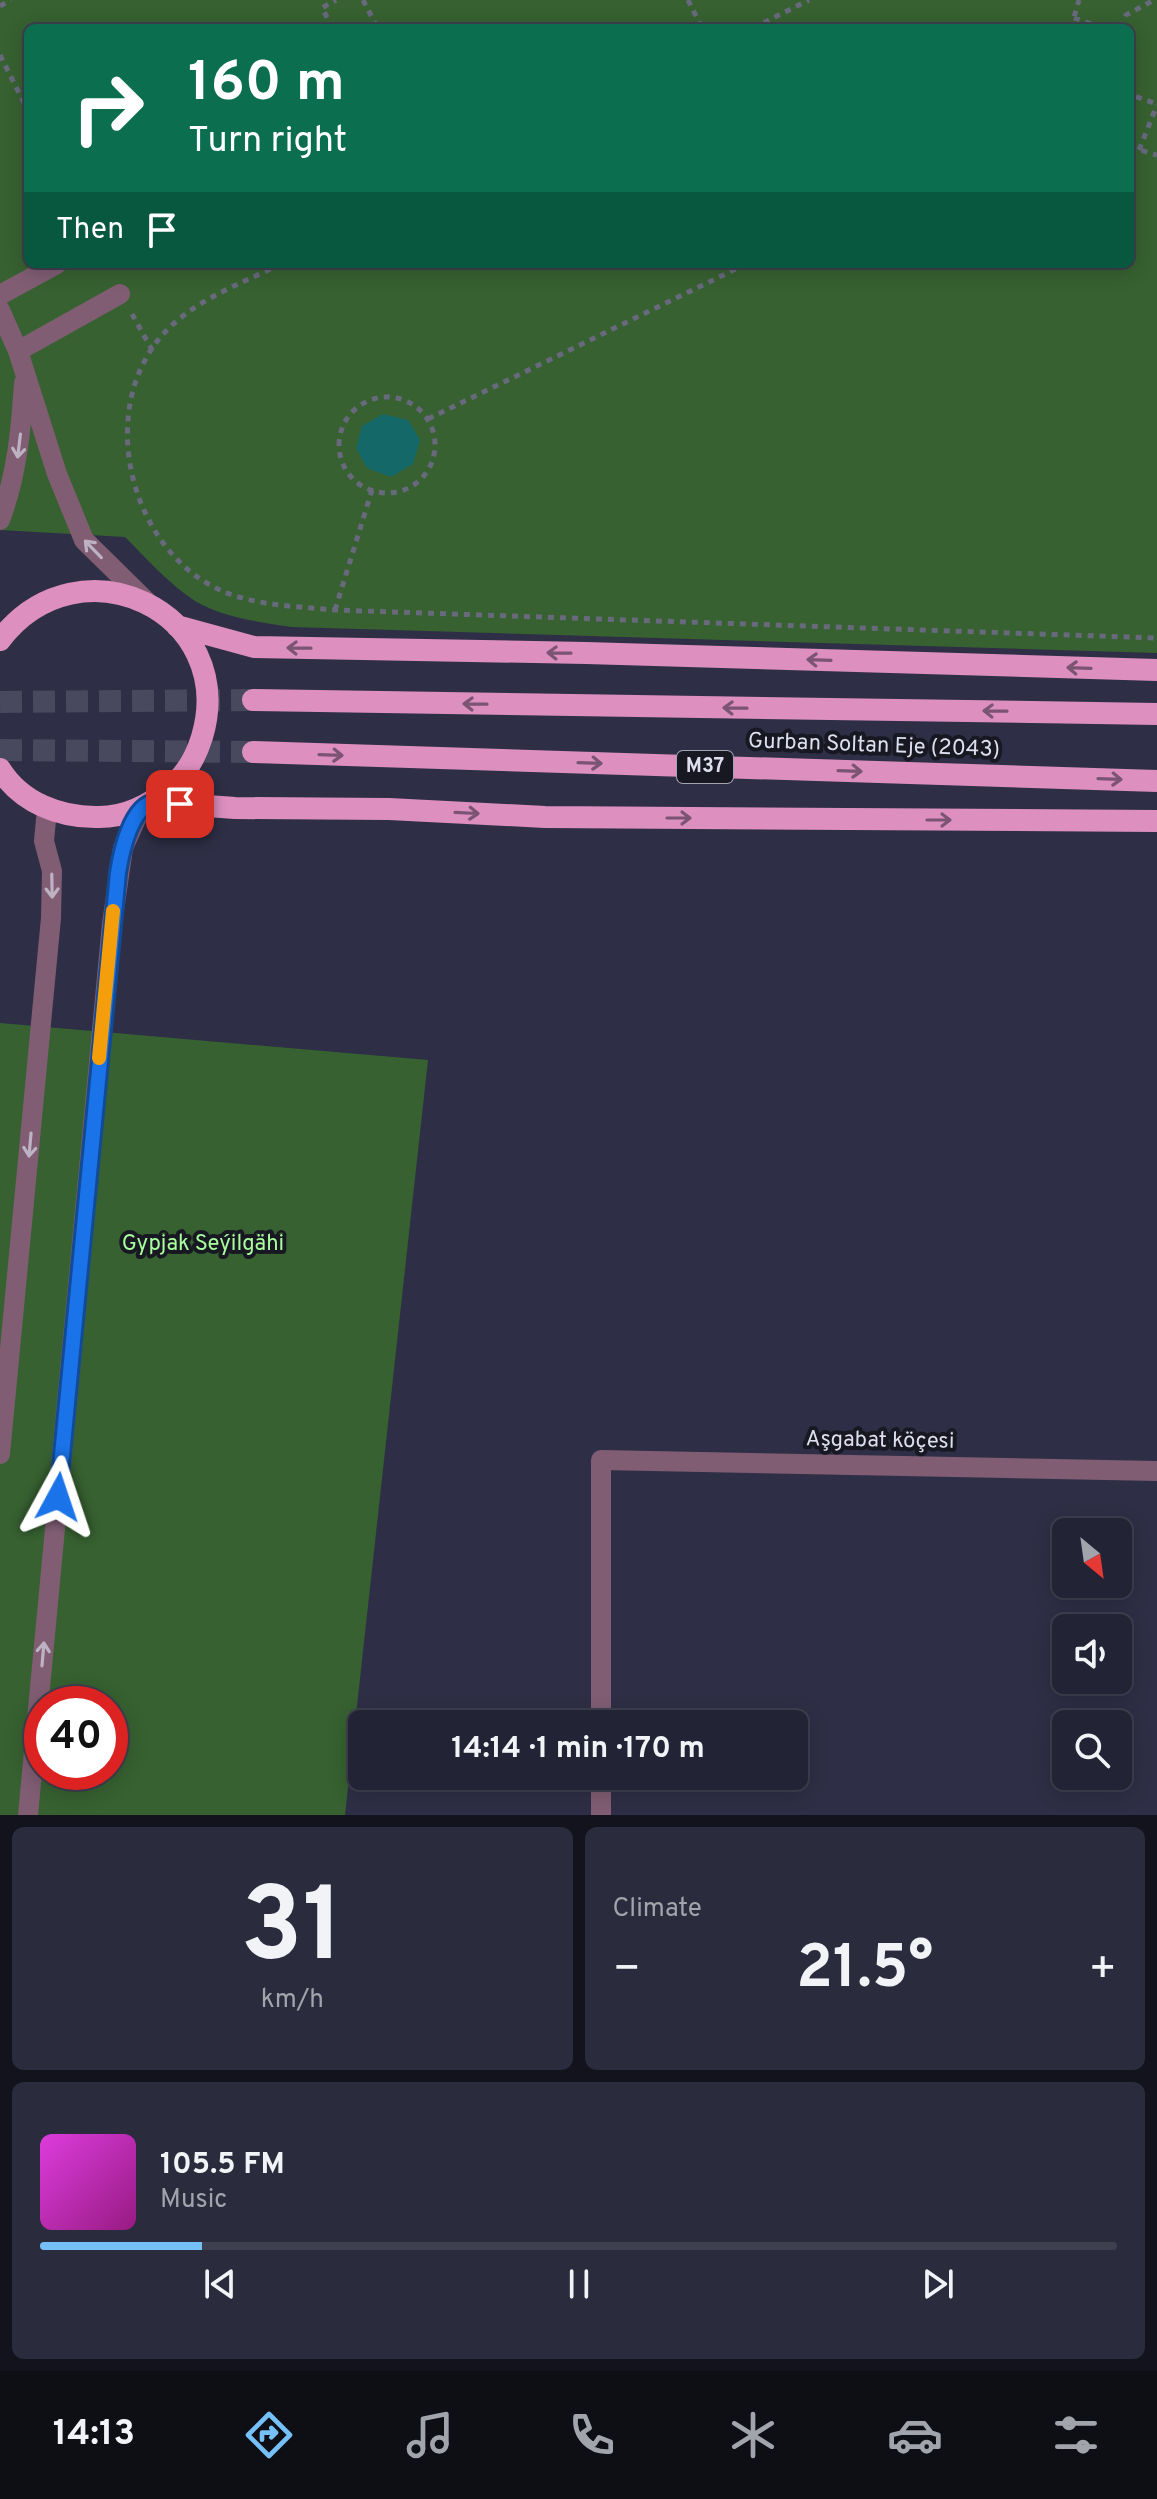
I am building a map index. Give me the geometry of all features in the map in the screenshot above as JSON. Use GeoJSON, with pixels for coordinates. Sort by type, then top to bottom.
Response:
{"type":"FeatureCollection","features":[{"type":"Feature","properties":{"kind":"highway"},"geometry":{"type":"LineString","coordinates":[[4,628],[43,601],[78,591],[114,591],[148,603],[177,626],[196,653],[207,685],[207,719],[198,751],[179,780],[147,805]]}},
{"type":"Feature","properties":{"kind":"highway"},"geometry":{"type":"LineString","coordinates":[[177,626],[254,647],[586,653],[1157,670]]}},
{"type":"Feature","properties":{"kind":"highway","name":"Gurban Soltan Eje (2043)"},"geometry":{"type":"LineString","coordinates":[[253,700],[1157,714]]}},
{"type":"Feature","properties":{"kind":"highway","name":"Gurban Soltan Eje (2043)"},"geometry":{"type":"LineString","coordinates":[[253,752],[1157,781]]}},
{"type":"Feature","properties":{"kind":"highway"},"geometry":{"type":"LineString","coordinates":[[0,769],[5,778],[39,805]]}},
{"type":"Feature","properties":{"kind":"highway"},"geometry":{"type":"LineString","coordinates":[[0,801],[39,805],[78,817],[110,817],[147,805],[389,809],[545,817],[1157,821]]}},
{"type":"Feature","properties":{"kind":"street"},"geometry":{"type":"LineString","coordinates":[[0,295],[50,268]]}},
{"type":"Feature","properties":{"kind":"street"},"geometry":{"type":"LineString","coordinates":[[21,361],[120,294]]}},
{"type":"Feature","properties":{"kind":"street"},"geometry":{"type":"LineString","coordinates":[[0,310],[21,361],[57,474],[84,540],[148,603]]}},
{"type":"Feature","properties":{"kind":"street"},"geometry":{"type":"LineString","coordinates":[[0,520],[20,446],[21,361]]}},
{"type":"Feature","properties":{"kind":"street"},"geometry":{"type":"LineString","coordinates":[[0,1454],[51,918],[52,871],[39,805]]}},
{"type":"Feature","properties":{"kind":"street"},"geometry":{"type":"LineString","coordinates":[[28,1815],[113,911],[123,848],[147,805]]}},
{"type":"Feature","properties":{"kind":"street","name":"Aşgabat köçesi"},"geometry":{"type":"LineString","coordinates":[[601,1710],[601,1460],[1157,1471]]}},
{"type":"Feature","properties":{"kind":"street"},"geometry":{"type":"LineString","coordinates":[[601,1790],[601,1815]]}},
{"type":"Feature","properties":{"kind":"path"},"geometry":{"type":"LineString","coordinates":[[0,6],[11,0]]}},
{"type":"Feature","properties":{"kind":"path"},"geometry":{"type":"LineString","coordinates":[[331,24],[322,8],[336,0]]}},
{"type":"Feature","properties":{"kind":"path"},"geometry":{"type":"LineString","coordinates":[[363,0],[375,24]]}},
{"type":"Feature","properties":{"kind":"path"},"geometry":{"type":"LineString","coordinates":[[688,0],[700,24]]}},
{"type":"Feature","properties":{"kind":"path"},"geometry":{"type":"LineString","coordinates":[[761,24],[809,0]]}},
{"type":"Feature","properties":{"kind":"path"},"geometry":{"type":"LineString","coordinates":[[1072,24],[1079,0]]}},
{"type":"Feature","properties":{"kind":"path"},"geometry":{"type":"LineString","coordinates":[[1123,24],[1126,15],[1154,0]]}},
{"type":"Feature","properties":{"kind":"path"},"geometry":{"type":"LineString","coordinates":[[1074,18],[1091,24]]}},
{"type":"Feature","properties":{"kind":"path"},"geometry":{"type":"LineString","coordinates":[[0,55],[24,103]]}},
{"type":"Feature","properties":{"kind":"path"},"geometry":{"type":"LineString","coordinates":[[1134,96],[1157,104],[1139,150]]}},
{"type":"Feature","properties":{"kind":"path"},"geometry":{"type":"LineString","coordinates":[[1134,148],[1157,155]]}},
{"type":"Feature","properties":{"kind":"path"},"geometry":{"type":"LineString","coordinates":[[273,268],[189,310],[163,334],[138,376],[128,418],[129,460],[135,488],[152,525],[175,556],[197,577],[219,589],[267,603],[335,610],[1157,638]]}},
{"type":"Feature","properties":{"kind":"path"},"geometry":{"type":"LineString","coordinates":[[428,419],[738,268]]}},
{"type":"Feature","properties":{"kind":"path"},"geometry":{"type":"LineString","coordinates":[[390,396],[405,400],[428,419],[434,434],[435,449],[423,477],[410,487],[395,492],[372,490],[350,477],[342,462],[339,438],[348,416],[360,404],[390,396]]}},
{"type":"Feature","properties":{"kind":"path"},"geometry":{"type":"LineString","coordinates":[[335,610],[372,490]]}},
{"type":"Feature","properties":{"kind":"green space"},"geometry":{"type":"Polygon","coordinates":[[[0,0],[1157,0],[1157,653],[292,627],[255,621],[206,607],[167,579],[125,537],[0,530],[0,0]]]}},
{"type":"Feature","properties":{"kind":"green space","name":"Gypjak Seýilgähi"},"geometry":{"type":"Polygon","coordinates":[[[0,1023],[428,1060],[357,1710],[348,1710],[345,1815],[0,1815],[0,1023]]]}},
{"type":"Feature","properties":{"kind":"shaded area"},"geometry":{"type":"Polygon","coordinates":[[[383,414],[408,420],[420,440],[413,464],[391,477],[367,468],[356,448],[362,426],[383,414]]]}},
{"type":"Feature","properties":{"kind":"tunnel"},"geometry":{"type":"LineString","coordinates":[[0,702],[253,700]]}},
{"type":"Feature","properties":{"kind":"tunnel"},"geometry":{"type":"LineString","coordinates":[[0,750],[253,752]]}},
{"type":"Feature","properties":{"kind":"slow traffic"},"geometry":{"type":"LineString","coordinates":[[99,1058],[113,911]]}},
{"type":"Feature","properties":{"kind":"route"},"geometry":{"type":"LineString","coordinates":[[58,1497],[118,873],[126,837],[141,808],[153,802],[180,804]]}}]}
